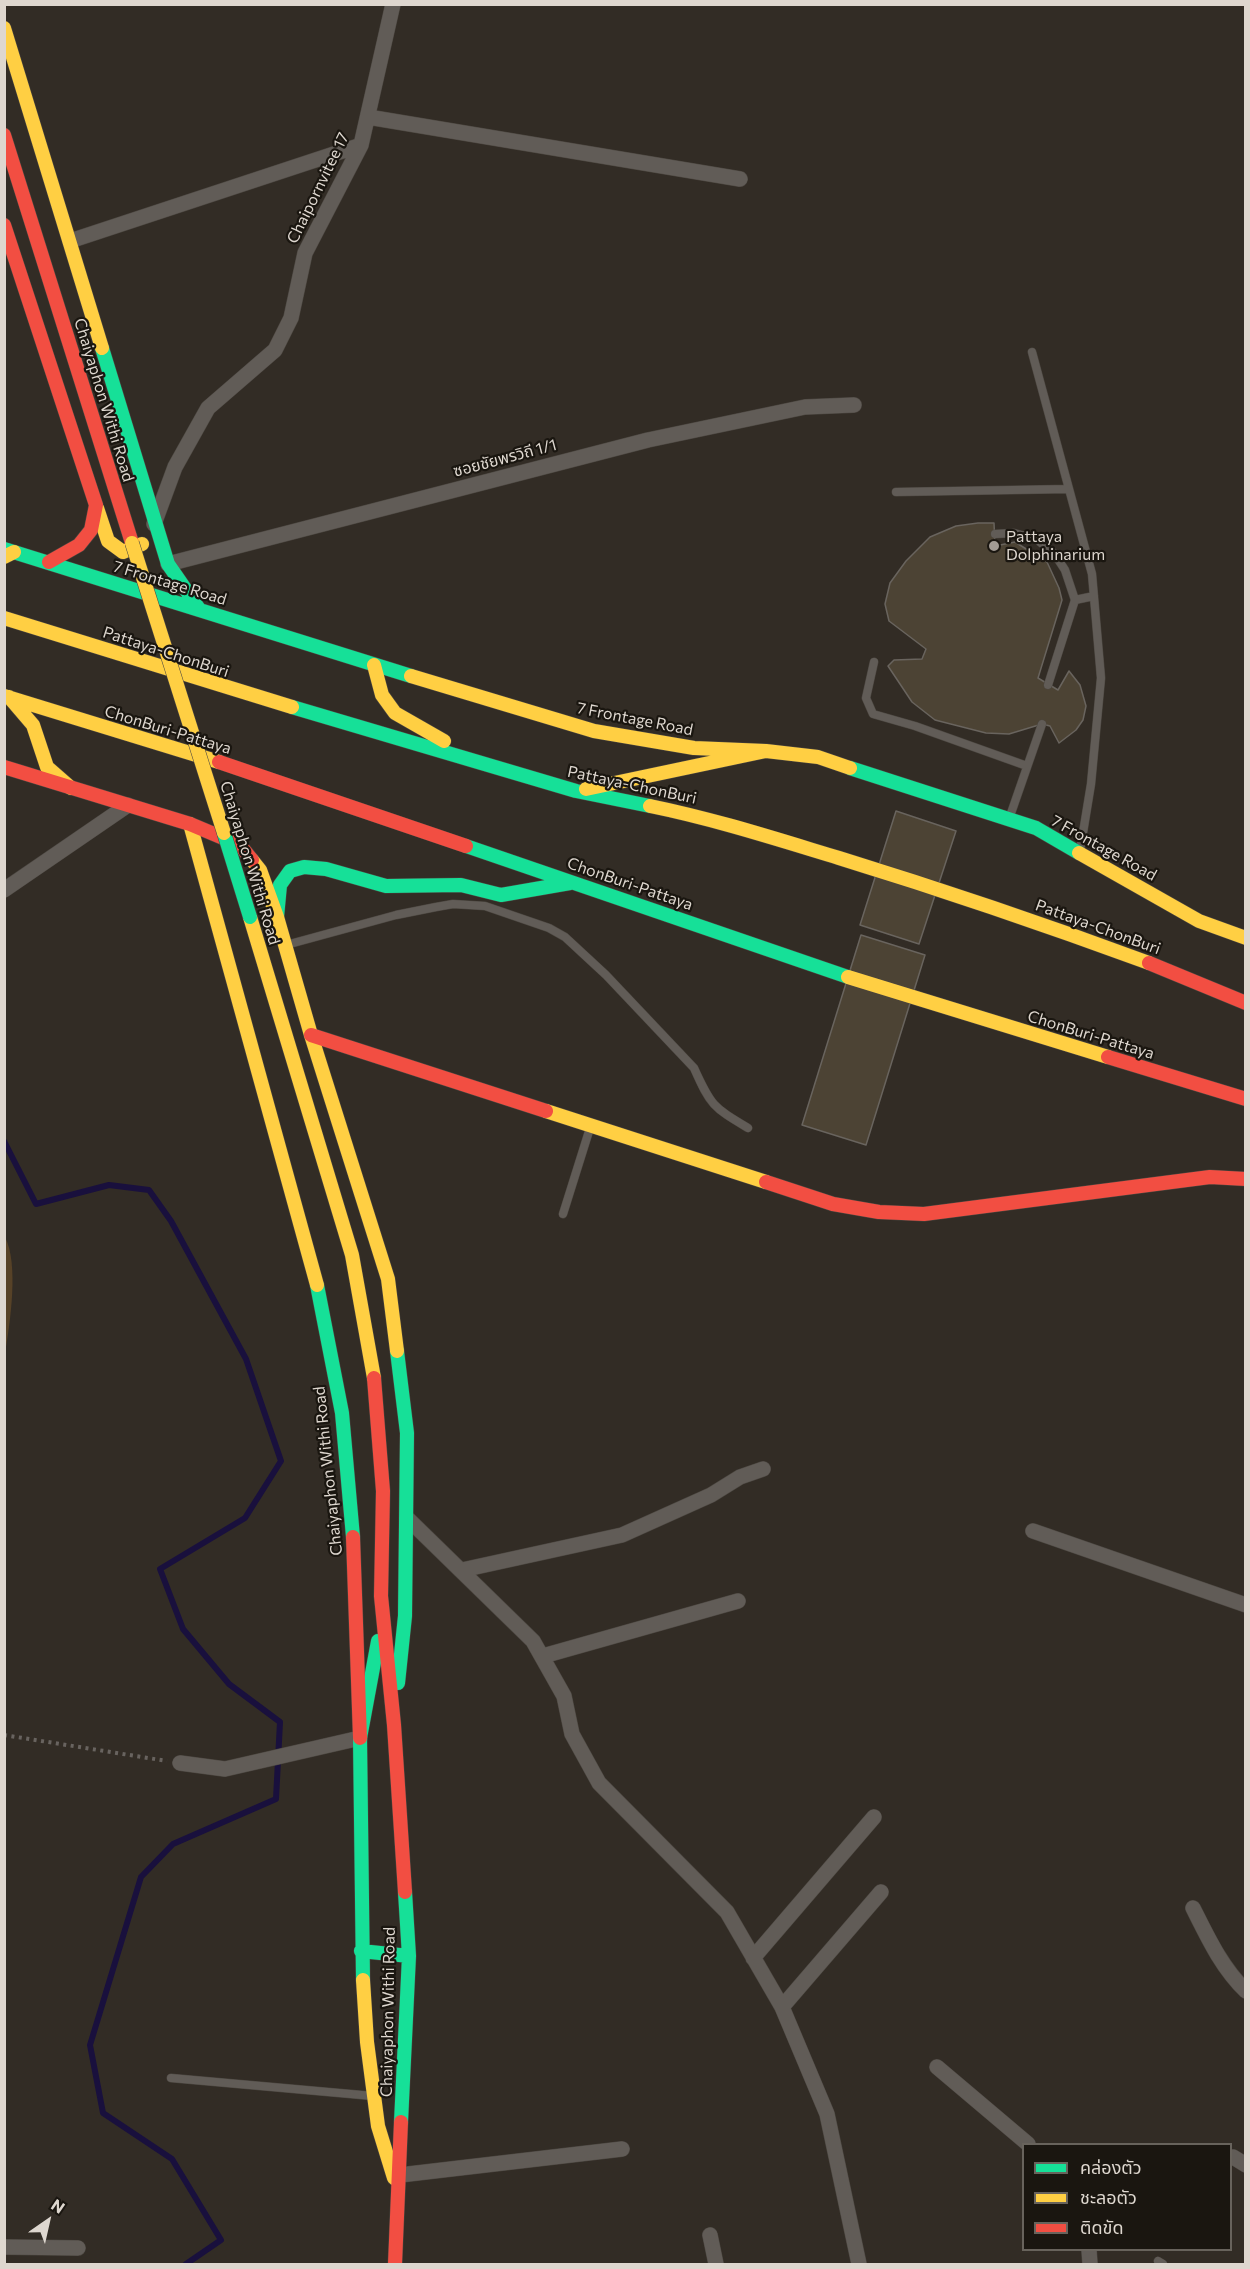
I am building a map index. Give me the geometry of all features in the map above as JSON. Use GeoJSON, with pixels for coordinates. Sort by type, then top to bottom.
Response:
{"type":"FeatureCollection","features":[{"type":"Feature","properties":{"kind":"main road","name":"Chaiyaphon Withi Road"},"geometry":{"type":"LineString","coordinates":[[4,28],[154,524],[168,564],[199,609]]}},
{"type":"Feature","properties":{"kind":"main road","name":"Chaiyaphon Withi Road"},"geometry":{"type":"LineString","coordinates":[[4,135],[250,917],[352,1255],[375,1388],[383,1491],[382,1617],[394,1725],[409,1956],[395,2265]]}},
{"type":"Feature","properties":{"kind":"main road"},"geometry":{"type":"LineString","coordinates":[[4,225],[108,541],[123,552],[140,546],[154,524]]}},
{"type":"Feature","properties":{"kind":"main road"},"geometry":{"type":"LineString","coordinates":[[49,562],[79,545],[91,530],[96,505]]}},
{"type":"Feature","properties":{"kind":"main road","name":"7 Frontage Road"},"geometry":{"type":"LineString","coordinates":[[8,553],[49,562],[374,665],[594,731],[693,748],[766,751],[818,757],[1036,828],[1199,921],[1245,938]]}},
{"type":"Feature","properties":{"kind":"main road","name":"Pattaya-ChonBuri"},"geometry":{"type":"LineString","coordinates":[[4,618],[230,689],[576,791],[703,817],[899,877],[1044,924],[1188,978],[1245,1003]]}},
{"type":"Feature","properties":{"kind":"main road"},"geometry":{"type":"LineString","coordinates":[[374,665],[382,695],[396,713],[479,762]]}},
{"type":"Feature","properties":{"kind":"main road"},"geometry":{"type":"LineString","coordinates":[[7,697],[33,725],[47,767],[71,788]]}},
{"type":"Feature","properties":{"kind":"main road","name":"ChonBuri-Pattaya"},"geometry":{"type":"LineString","coordinates":[[7,697],[231,766],[872,985],[1245,1099]]}},
{"type":"Feature","properties":{"kind":"main road"},"geometry":{"type":"LineString","coordinates":[[576,791],[766,751]]}},
{"type":"Feature","properties":{"kind":"main road"},"geometry":{"type":"LineString","coordinates":[[4,767],[190,824]]}},
{"type":"Feature","properties":{"kind":"main road","name":"Chaiyaphon Withi Road"},"geometry":{"type":"LineString","coordinates":[[190,824],[240,845],[260,870],[278,917],[311,1035],[388,1279],[407,1433],[405,1616],[394,1725]]}},
{"type":"Feature","properties":{"kind":"main road","name":"Chaiyaphon Withi Road"},"geometry":{"type":"LineString","coordinates":[[190,824],[321,1299],[343,1424],[353,1534],[360,1738],[361,1951],[367,2042],[378,2126],[399,2193]]}},
{"type":"Feature","properties":{"kind":"main road"},"geometry":{"type":"LineString","coordinates":[[278,917],[280,885],[290,871],[304,867],[326,868],[386,886],[461,885],[501,895],[574,882]]}},
{"type":"Feature","properties":{"kind":"main road"},"geometry":{"type":"LineString","coordinates":[[311,1035],[833,1203],[879,1212],[924,1214],[1210,1178],[1245,1179]]}},
{"type":"Feature","properties":{"kind":"main road","name":"Chaiyaphon Withi Road"},"geometry":{"type":"LineString","coordinates":[[360,1738],[382,1617]]}},
{"type":"Feature","properties":{"kind":"main road"},"geometry":{"type":"LineString","coordinates":[[361,1951],[409,1956]]}},
{"type":"Feature","properties":{"kind":"street","name":"Chaipornvitee 17"},"geometry":{"type":"LineString","coordinates":[[154,524],[175,467],[208,408],[275,350],[291,318],[305,253],[361,145],[393,4]]}},
{"type":"Feature","properties":{"kind":"street"},"geometry":{"type":"LineString","coordinates":[[368,117],[740,178]]}},
{"type":"Feature","properties":{"kind":"street"},"geometry":{"type":"LineString","coordinates":[[70,241],[361,145]]}},
{"type":"Feature","properties":{"kind":"street","name":"ซอยชัยพรวิถี 1/1"},"geometry":{"type":"LineString","coordinates":[[168,564],[648,440],[805,407],[854,405]]}},
{"type":"Feature","properties":{"kind":"street"},"geometry":{"type":"LineString","coordinates":[[4,890],[128,805]]}},
{"type":"Feature","properties":{"kind":"street"},"geometry":{"type":"LineString","coordinates":[[462,1570],[622,1535],[711,1495],[740,1477],[764,1469]]}},
{"type":"Feature","properties":{"kind":"street"},"geometry":{"type":"LineString","coordinates":[[407,1518],[533,1641],[564,1696],[572,1734],[599,1783],[727,1912],[782,2007],[827,2114],[859,2265]]}},
{"type":"Feature","properties":{"kind":"street"},"geometry":{"type":"LineString","coordinates":[[1033,1532],[1245,1605]]}},
{"type":"Feature","properties":{"kind":"street"},"geometry":{"type":"LineString","coordinates":[[543,1656],[738,1601]]}},
{"type":"Feature","properties":{"kind":"street"},"geometry":{"type":"LineString","coordinates":[[180,1762],[225,1769],[360,1738]]}},
{"type":"Feature","properties":{"kind":"street"},"geometry":{"type":"LineString","coordinates":[[753,1958],[874,1817]]}},
{"type":"Feature","properties":{"kind":"street"},"geometry":{"type":"LineString","coordinates":[[782,2007],[881,1892]]}},
{"type":"Feature","properties":{"kind":"street"},"geometry":{"type":"LineString","coordinates":[[1193,1908],[1232,1978],[1245,1991]]}},
{"type":"Feature","properties":{"kind":"street"},"geometry":{"type":"LineString","coordinates":[[937,2067],[1026,2143]]}},
{"type":"Feature","properties":{"kind":"street"},"geometry":{"type":"LineString","coordinates":[[400,2175],[622,2149]]}},
{"type":"Feature","properties":{"kind":"street"},"geometry":{"type":"LineString","coordinates":[[710,2235],[716,2265]]}},
{"type":"Feature","properties":{"kind":"street"},"geometry":{"type":"LineString","coordinates":[[4,2247],[78,2248]]}},
{"type":"Feature","properties":{"kind":"lane"},"geometry":{"type":"LineString","coordinates":[[1032,352],[1092,574],[1101,678],[1091,784],[1080,853]]}},
{"type":"Feature","properties":{"kind":"lane"},"geometry":{"type":"LineString","coordinates":[[896,492],[1069,489]]}},
{"type":"Feature","properties":{"kind":"lane"},"geometry":{"type":"LineString","coordinates":[[995,534],[1014,533],[1036,539],[1054,553],[1065,570],[1075,600],[1048,685]]}},
{"type":"Feature","properties":{"kind":"lane"},"geometry":{"type":"LineString","coordinates":[[1075,600],[1094,596]]}},
{"type":"Feature","properties":{"kind":"lane"},"geometry":{"type":"LineString","coordinates":[[874,662],[866,698],[873,714],[915,726],[1027,766]]}},
{"type":"Feature","properties":{"kind":"lane"},"geometry":{"type":"LineString","coordinates":[[1009,819],[1042,724]]}},
{"type":"Feature","properties":{"kind":"lane"},"geometry":{"type":"LineString","coordinates":[[285,946],[396,915],[453,904],[485,906],[549,928],[580,949],[694,1068],[709,1100],[719,1110],[748,1128]]}},
{"type":"Feature","properties":{"kind":"lane"},"geometry":{"type":"LineString","coordinates":[[562,1214],[590,1126]]}},
{"type":"Feature","properties":{"kind":"lane"},"geometry":{"type":"LineString","coordinates":[[171,2078],[374,2097]]}},
{"type":"Feature","properties":{"kind":"path"},"geometry":{"type":"LineString","coordinates":[[4,1736],[180,1762]]}},
{"type":"Feature","properties":{"kind":"shaded area"},"geometry":{"type":"Polygon","coordinates":[[[5,1237],[12,1262],[12,1278],[11,1310],[5,1353],[5,1237]]]}},
{"type":"Feature","properties":{"kind":"building"},"geometry":{"type":"Polygon","coordinates":[[[994,523],[995,546],[1015,542],[1047,562],[1059,588],[1062,600],[1038,678],[1058,690],[1069,671],[1080,685],[1086,706],[1083,720],[1076,730],[1059,743],[1050,726],[1042,724],[1009,734],[986,733],[935,720],[912,702],[888,666],[894,660],[922,659],[926,649],[889,621],[885,604],[890,583],[906,561],[930,537],[956,526],[994,523]]]}},
{"type":"Feature","properties":{"kind":"building"},"geometry":{"type":"Polygon","coordinates":[[[896,811],[956,831],[919,944],[860,925],[896,811]]]}},
{"type":"Feature","properties":{"kind":"building"},"geometry":{"type":"Polygon","coordinates":[[[861,935],[925,955],[866,1145],[802,1125],[861,935]]]}},
{"type":"Feature","properties":{"kind":"waterway"},"geometry":{"type":"LineString","coordinates":[[4,1141],[36,1204],[109,1185],[149,1190],[171,1221],[246,1359],[281,1461],[245,1518],[160,1569],[183,1629],[229,1684],[280,1722],[276,1799],[173,1844],[141,1877],[90,2045],[103,2113],[172,2159],[221,2240],[186,2264]]}},
{"type":"Feature","properties":{"kind":"traffic: fast"},"geometry":{"type":"LineString","coordinates":[[102,348],[168,564],[199,609]]}},
{"type":"Feature","properties":{"kind":"traffic: fast"},"geometry":{"type":"LineString","coordinates":[[4,549],[411,676]]}},
{"type":"Feature","properties":{"kind":"traffic: fast"},"geometry":{"type":"LineString","coordinates":[[292,707],[576,791],[650,806]]}},
{"type":"Feature","properties":{"kind":"traffic: fast"},"geometry":{"type":"LineString","coordinates":[[850,768],[1036,828],[1079,853]]}},
{"type":"Feature","properties":{"kind":"traffic: fast"},"geometry":{"type":"LineString","coordinates":[[224,833],[250,917]]}},
{"type":"Feature","properties":{"kind":"traffic: fast"},"geometry":{"type":"LineString","coordinates":[[466,846],[848,977]]}},
{"type":"Feature","properties":{"kind":"traffic: fast"},"geometry":{"type":"LineString","coordinates":[[277,917],[280,885],[290,871],[304,867],[326,869],[386,886],[461,885],[501,895],[570,883]]}},
{"type":"Feature","properties":{"kind":"traffic: fast"},"geometry":{"type":"LineString","coordinates":[[317,1285],[342,1413],[353,1537]]}},
{"type":"Feature","properties":{"kind":"traffic: fast"},"geometry":{"type":"LineString","coordinates":[[397,1351],[407,1433],[405,1616],[398,1683]]}},
{"type":"Feature","properties":{"kind":"traffic: fast"},"geometry":{"type":"LineString","coordinates":[[363,1980],[360,1738],[378,1641]]}},
{"type":"Feature","properties":{"kind":"traffic: fast"},"geometry":{"type":"LineString","coordinates":[[401,2122],[409,1956],[405,1892]]}},
{"type":"Feature","properties":{"kind":"traffic: fast"},"geometry":{"type":"LineString","coordinates":[[361,1951],[409,1956]]}},
{"type":"Feature","properties":{"kind":"traffic: slow"},"geometry":{"type":"LineString","coordinates":[[4,28],[102,348]]}},
{"type":"Feature","properties":{"kind":"traffic: slow"},"geometry":{"type":"LineString","coordinates":[[97,508],[108,541],[123,552],[142,544]]}},
{"type":"Feature","properties":{"kind":"traffic: slow"},"geometry":{"type":"LineString","coordinates":[[132,543],[224,833]]}},
{"type":"Feature","properties":{"kind":"traffic: slow"},"geometry":{"type":"LineString","coordinates":[[4,557],[14,552]]}},
{"type":"Feature","properties":{"kind":"traffic: slow"},"geometry":{"type":"LineString","coordinates":[[4,618],[292,707]]}},
{"type":"Feature","properties":{"kind":"traffic: slow"},"geometry":{"type":"LineString","coordinates":[[374,665],[382,695],[395,713],[444,741]]}},
{"type":"Feature","properties":{"kind":"traffic: slow"},"geometry":{"type":"LineString","coordinates":[[411,676],[594,731],[694,748],[766,751],[818,757],[850,768]]}},
{"type":"Feature","properties":{"kind":"traffic: slow"},"geometry":{"type":"LineString","coordinates":[[4,696],[219,762]]}},
{"type":"Feature","properties":{"kind":"traffic: slow"},"geometry":{"type":"LineString","coordinates":[[9,697],[33,725],[47,767],[71,788]]}},
{"type":"Feature","properties":{"kind":"traffic: slow"},"geometry":{"type":"LineString","coordinates":[[586,789],[766,751]]}},
{"type":"Feature","properties":{"kind":"traffic: slow"},"geometry":{"type":"LineString","coordinates":[[650,806],[745,830],[878,870],[1149,963]]}},
{"type":"Feature","properties":{"kind":"traffic: slow"},"geometry":{"type":"LineString","coordinates":[[190,824],[317,1285]]}},
{"type":"Feature","properties":{"kind":"traffic: slow"},"geometry":{"type":"LineString","coordinates":[[1079,853],[1199,921],[1246,938]]}},
{"type":"Feature","properties":{"kind":"traffic: slow"},"geometry":{"type":"LineString","coordinates":[[252,860],[260,870],[277,917],[311,1035],[388,1279],[397,1351]]}},
{"type":"Feature","properties":{"kind":"traffic: slow"},"geometry":{"type":"LineString","coordinates":[[250,917],[352,1255],[374,1378]]}},
{"type":"Feature","properties":{"kind":"traffic: slow"},"geometry":{"type":"LineString","coordinates":[[848,977],[1108,1057]]}},
{"type":"Feature","properties":{"kind":"traffic: slow"},"geometry":{"type":"LineString","coordinates":[[546,1111],[766,1182]]}},
{"type":"Feature","properties":{"kind":"traffic: slow"},"geometry":{"type":"LineString","coordinates":[[363,1980],[367,2042],[378,2126],[394,2178]]}},
{"type":"Feature","properties":{"kind":"traffic: jam"},"geometry":{"type":"LineString","coordinates":[[4,135],[132,543]]}},
{"type":"Feature","properties":{"kind":"traffic: jam"},"geometry":{"type":"LineString","coordinates":[[4,225],[96,505],[91,530],[79,545],[49,562]]}},
{"type":"Feature","properties":{"kind":"traffic: jam"},"geometry":{"type":"LineString","coordinates":[[219,762],[466,846]]}},
{"type":"Feature","properties":{"kind":"traffic: jam"},"geometry":{"type":"LineString","coordinates":[[4,767],[190,824],[240,845],[252,860]]}},
{"type":"Feature","properties":{"kind":"traffic: jam"},"geometry":{"type":"LineString","coordinates":[[1149,963],[1246,1003]]}},
{"type":"Feature","properties":{"kind":"traffic: jam"},"geometry":{"type":"LineString","coordinates":[[311,1035],[546,1111]]}},
{"type":"Feature","properties":{"kind":"traffic: jam"},"geometry":{"type":"LineString","coordinates":[[1108,1057],[1246,1099]]}},
{"type":"Feature","properties":{"kind":"traffic: jam"},"geometry":{"type":"LineString","coordinates":[[766,1182],[833,1204],[879,1212],[924,1214],[1210,1177],[1246,1179]]}},
{"type":"Feature","properties":{"kind":"traffic: jam"},"geometry":{"type":"LineString","coordinates":[[374,1378],[383,1491],[381,1596],[394,1725],[405,1892]]}},
{"type":"Feature","properties":{"kind":"traffic: jam"},"geometry":{"type":"LineString","coordinates":[[353,1537],[360,1738]]}},
{"type":"Feature","properties":{"kind":"traffic: jam"},"geometry":{"type":"LineString","coordinates":[[395,2264],[401,2122]]}},
{"type":"Feature","properties":{"kind":"place","name":"Pattaya Dolphinarium"},"geometry":{"type":"Point","coordinates":[994,546]}}]}
